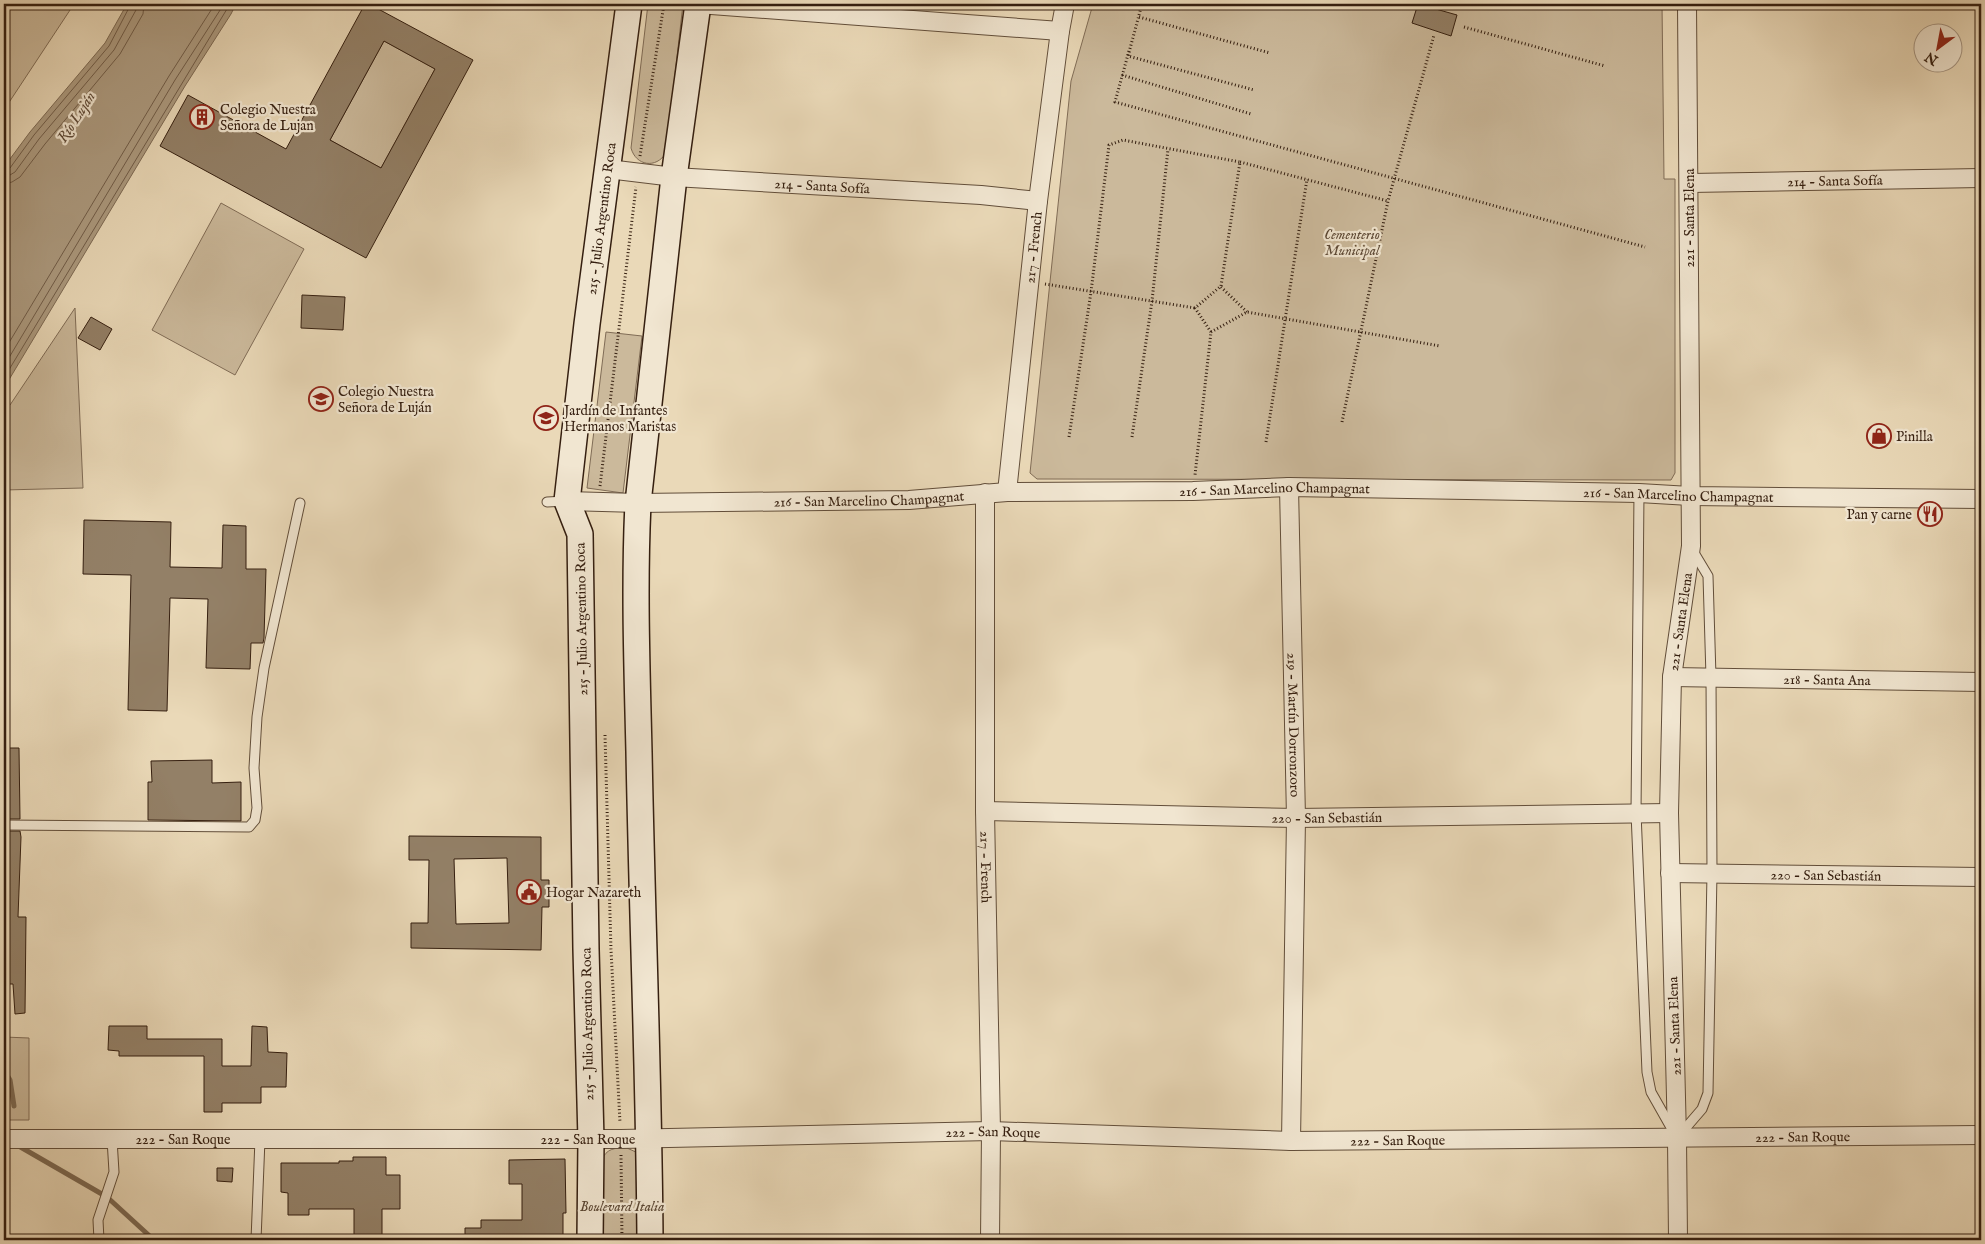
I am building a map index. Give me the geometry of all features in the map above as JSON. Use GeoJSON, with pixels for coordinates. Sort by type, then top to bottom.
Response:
{"type":"FeatureCollection","features":[{"type":"Feature","properties":{"kind":"street","name":"215 - Julio Argentino Roca"},"geometry":{"type":"LineString","coordinates":[[590,1240],[591,1140],[586,950],[580,534],[557,501],[587,324],[629,4]]}},
{"type":"Feature","properties":{"kind":"street"},"geometry":{"type":"LineString","coordinates":[[650,1240],[650,1139],[643,950],[636,631],[638,503],[674,177],[698,4],[1060,31]]}},
{"type":"Feature","properties":{"kind":"street","name":"217 - French"},"geometry":{"type":"LineString","coordinates":[[1007,492],[1038,201],[1065,4]]}},
{"type":"Feature","properties":{"kind":"street","name":"221 - Santa Elena"},"geometry":{"type":"LineString","coordinates":[[1678,1240],[1670,813],[1672,677],[1691,546],[1690,183],[1687,4]]}},
{"type":"Feature","properties":{"kind":"street","name":"214 - Santa Sofía"},"geometry":{"type":"LineString","coordinates":[[608,170],[674,177],[981,195],[1038,201]]}},
{"type":"Feature","properties":{"kind":"street","name":"214 - Santa Sofía"},"geometry":{"type":"LineString","coordinates":[[1690,183],[1981,178]]}},
{"type":"Feature","properties":{"kind":"street","name":"216 - San Marcelino Champagnat"},"geometry":{"type":"LineString","coordinates":[[557,501],[638,503],[909,500],[1007,492],[1193,491],[1289,487],[1639,493],[1690,496],[1981,499]]}},
{"type":"Feature","properties":{"kind":"street","name":"219 - Martín Dorronzoro"},"geometry":{"type":"LineString","coordinates":[[1289,487],[1296,818],[1291,1140]]}},
{"type":"Feature","properties":{"kind":"street","name":"217 - French"},"geometry":{"type":"LineString","coordinates":[[985,493],[985,811],[991,1130],[990,1240]]}},
{"type":"Feature","properties":{"kind":"street","name":"218 - Santa Ana"},"geometry":{"type":"LineString","coordinates":[[1672,677],[1981,682]]}},
{"type":"Feature","properties":{"kind":"street","name":"220 - San Sebastián"},"geometry":{"type":"LineString","coordinates":[[985,811],[1296,818],[1670,813]]}},
{"type":"Feature","properties":{"kind":"street","name":"220 - San Sebastián"},"geometry":{"type":"LineString","coordinates":[[1670,873],[1981,876]]}},
{"type":"Feature","properties":{"kind":"street","name":"222 - San Roque"},"geometry":{"type":"LineString","coordinates":[[4,1139],[591,1140],[991,1130],[1291,1140],[1981,1135]]}},
{"type":"Feature","properties":{"kind":"lane"},"geometry":{"type":"LineString","coordinates":[[1639,493],[1636,813],[1647,1072],[1651,1092],[1677,1138],[1702,1110],[1708,1093],[1712,873],[1711,677],[1708,576],[1691,546]]}},
{"type":"Feature","properties":{"kind":"lane"},"geometry":{"type":"LineString","coordinates":[[4,825],[249,827],[255,820],[257,808],[254,768],[264,668],[300,503]]}},
{"type":"Feature","properties":{"kind":"lane"},"geometry":{"type":"LineString","coordinates":[[99,1240],[98,1220],[112,1184],[114,1172],[112,1139]]}},
{"type":"Feature","properties":{"kind":"lane"},"geometry":{"type":"LineString","coordinates":[[256,1240],[260,1139]]}},
{"type":"Feature","properties":{"kind":"path"},"geometry":{"type":"LineString","coordinates":[[1142,4],[1115,102],[1645,247]]}},
{"type":"Feature","properties":{"kind":"path"},"geometry":{"type":"LineString","coordinates":[[1395,4],[1407,7]]}},
{"type":"Feature","properties":{"kind":"path"},"geometry":{"type":"LineString","coordinates":[[1139,16],[1270,53]]}},
{"type":"Feature","properties":{"kind":"path"},"geometry":{"type":"LineString","coordinates":[[1464,27],[1605,66]]}},
{"type":"Feature","properties":{"kind":"path"},"geometry":{"type":"LineString","coordinates":[[1342,422],[1388,200],[1434,35]]}},
{"type":"Feature","properties":{"kind":"path"},"geometry":{"type":"LineString","coordinates":[[1129,51],[1128,56],[1254,90]]}},
{"type":"Feature","properties":{"kind":"path"},"geometry":{"type":"LineString","coordinates":[[1122,75],[1251,114]]}},
{"type":"Feature","properties":{"kind":"path"},"geometry":{"type":"LineString","coordinates":[[1068,437],[1091,292],[1109,145],[1122,140],[1240,162],[1388,200]]}},
{"type":"Feature","properties":{"kind":"path"},"geometry":{"type":"LineString","coordinates":[[1132,437],[1152,302],[1168,149]]}},
{"type":"Feature","properties":{"kind":"path"},"geometry":{"type":"LineString","coordinates":[[1195,308],[1221,286],[1240,162]]}},
{"type":"Feature","properties":{"kind":"path"},"geometry":{"type":"LineString","coordinates":[[1266,442],[1307,179]]}},
{"type":"Feature","properties":{"kind":"path"},"geometry":{"type":"LineString","coordinates":[[1029,282],[1195,308],[1212,332],[1193,491]]}},
{"type":"Feature","properties":{"kind":"path"},"geometry":{"type":"LineString","coordinates":[[1221,286],[1248,312],[1440,346]]}},
{"type":"Feature","properties":{"kind":"path"},"geometry":{"type":"LineString","coordinates":[[1212,332],[1248,312]]}},
{"type":"Feature","properties":{"kind":"green space"},"geometry":{"type":"Polygon","coordinates":[[[4,4],[74,4],[4,110],[4,4]]]}},
{"type":"Feature","properties":{"kind":"green space"},"geometry":{"type":"Polygon","coordinates":[[[648,4],[683,4],[666,153],[657,162],[652,163],[642,162],[637,159],[631,148],[648,4]]]}},
{"type":"Feature","properties":{"kind":"green space","name":"Cementerio Municipal"},"geometry":{"type":"Polygon","coordinates":[[[1093,4],[1662,4],[1664,179],[1675,179],[1675,473],[1671,480],[1037,479],[1030,473],[1071,81],[1093,4]]]}},
{"type":"Feature","properties":{"kind":"green space"},"geometry":{"type":"Polygon","coordinates":[[[384,41],[435,69],[381,168],[330,140],[384,41]]]}},
{"type":"Feature","properties":{"kind":"green space"},"geometry":{"type":"Polygon","coordinates":[[[221,203],[304,249],[235,375],[152,330],[221,203]]]}},
{"type":"Feature","properties":{"kind":"green space"},"geometry":{"type":"Polygon","coordinates":[[[75,308],[83,488],[4,490],[4,409],[10,405],[75,308]]]}},
{"type":"Feature","properties":{"kind":"green space"},"geometry":{"type":"Polygon","coordinates":[[[606,332],[642,336],[623,493],[587,488],[606,332]]]}},
{"type":"Feature","properties":{"kind":"green space"},"geometry":{"type":"Polygon","coordinates":[[[4,1037],[29,1038],[29,1120],[4,1120],[4,1037]]]}},
{"type":"Feature","properties":{"kind":"green space","name":"Boulevard Italia"},"geometry":{"type":"Polygon","coordinates":[[[627,1148],[638,1153],[643,1240],[603,1240],[601,1161],[608,1151],[627,1148]]]}},
{"type":"Feature","properties":{"kind":"water","name":"Río Luján"},"geometry":{"type":"Polygon","coordinates":[[[127,4],[236,4],[4,388],[4,167],[30,132],[105,43],[127,4]]]}},
{"type":"Feature","properties":{"kind":"building","name":"Colegio Nuestra Señora de Lujan"},"geometry":{"type":"Polygon","coordinates":[[[365,4],[369,4],[473,60],[366,258],[160,146],[188,95],[286,149],[365,4]],[[384,41],[330,140],[381,168],[435,69],[384,41]]]}},
{"type":"Feature","properties":{"kind":"building"},"geometry":{"type":"Polygon","coordinates":[[[1418,4],[1457,15],[1451,36],[1412,23],[1418,4]]]}},
{"type":"Feature","properties":{"kind":"building"},"geometry":{"type":"Polygon","coordinates":[[[302,295],[345,297],[343,330],[301,328],[302,295]]]}},
{"type":"Feature","properties":{"kind":"building"},"geometry":{"type":"Polygon","coordinates":[[[91,317],[112,329],[100,350],[78,338],[91,317]]]}},
{"type":"Feature","properties":{"kind":"building"},"geometry":{"type":"Polygon","coordinates":[[[84,520],[171,522],[170,567],[222,568],[223,525],[246,526],[246,569],[266,569],[264,638],[263,643],[251,643],[250,669],[206,668],[208,599],[170,598],[167,711],[128,710],[131,575],[83,574],[84,520]]]}},
{"type":"Feature","properties":{"kind":"building"},"geometry":{"type":"Polygon","coordinates":[[[4,748],[19,748],[20,819],[4,819],[4,748]]]}},
{"type":"Feature","properties":{"kind":"building"},"geometry":{"type":"Polygon","coordinates":[[[212,760],[212,783],[241,782],[241,821],[148,820],[148,782],[152,782],[151,761],[212,760]]]}},
{"type":"Feature","properties":{"kind":"building"},"geometry":{"type":"Polygon","coordinates":[[[4,831],[20,831],[18,917],[26,917],[25,1013],[15,1014],[13,984],[5,984],[6,898],[4,898],[4,831]]]}},
{"type":"Feature","properties":{"kind":"building","name":"Hogar Nazareth"},"geometry":{"type":"Polygon","coordinates":[[[409,836],[541,837],[541,880],[549,880],[549,907],[542,907],[541,950],[411,948],[411,923],[428,923],[429,860],[409,860],[409,836]],[[507,858],[454,859],[456,924],[509,923],[507,858]]]}},
{"type":"Feature","properties":{"kind":"building"},"geometry":{"type":"Polygon","coordinates":[[[109,1026],[147,1026],[147,1039],[222,1039],[222,1066],[251,1066],[252,1026],[267,1027],[268,1052],[287,1053],[286,1087],[261,1087],[261,1103],[222,1103],[222,1112],[204,1112],[204,1056],[119,1056],[119,1051],[108,1050],[109,1026]]]}},
{"type":"Feature","properties":{"kind":"building"},"geometry":{"type":"Polygon","coordinates":[[[353,1157],[386,1157],[386,1175],[400,1175],[400,1209],[382,1209],[382,1240],[354,1240],[354,1209],[309,1209],[309,1215],[288,1215],[288,1193],[281,1192],[281,1163],[339,1163],[339,1161],[353,1161],[353,1157]]]}},
{"type":"Feature","properties":{"kind":"building"},"geometry":{"type":"Polygon","coordinates":[[[565,1159],[566,1213],[563,1213],[563,1240],[465,1240],[465,1228],[481,1228],[481,1220],[522,1220],[522,1184],[509,1184],[509,1160],[565,1159]]]}},
{"type":"Feature","properties":{"kind":"building"},"geometry":{"type":"Polygon","coordinates":[[[217,1168],[233,1168],[232,1182],[217,1181],[217,1168]]]}},
{"type":"Feature","properties":{"kind":"waterway"},"geometry":{"type":"LineString","coordinates":[[4,1070],[10,1080],[14,1106]]}},
{"type":"Feature","properties":{"kind":"waterway"},"geometry":{"type":"LineString","coordinates":[[17,1145],[107,1197],[154,1240]]}},
{"type":"Feature","properties":{"kind":"place","name":"Colegio Nuestra Señora de Lujan"},"geometry":{"type":"Point","coordinates":[202,117]}},
{"type":"Feature","properties":{"kind":"place","name":"Colegio Nuestra Señora de Luján"},"geometry":{"type":"Point","coordinates":[321,399]}},
{"type":"Feature","properties":{"kind":"place","name":"Jardín de Infantes Hermanos Maristas"},"geometry":{"type":"Point","coordinates":[546,418]}},
{"type":"Feature","properties":{"kind":"place","name":"Pinilla"},"geometry":{"type":"Point","coordinates":[1879,436]}},
{"type":"Feature","properties":{"kind":"place","name":"Pan y carne"},"geometry":{"type":"Point","coordinates":[1930,514]}},
{"type":"Feature","properties":{"kind":"place","name":"Hogar Nazareth"},"geometry":{"type":"Point","coordinates":[529,892]}}]}
